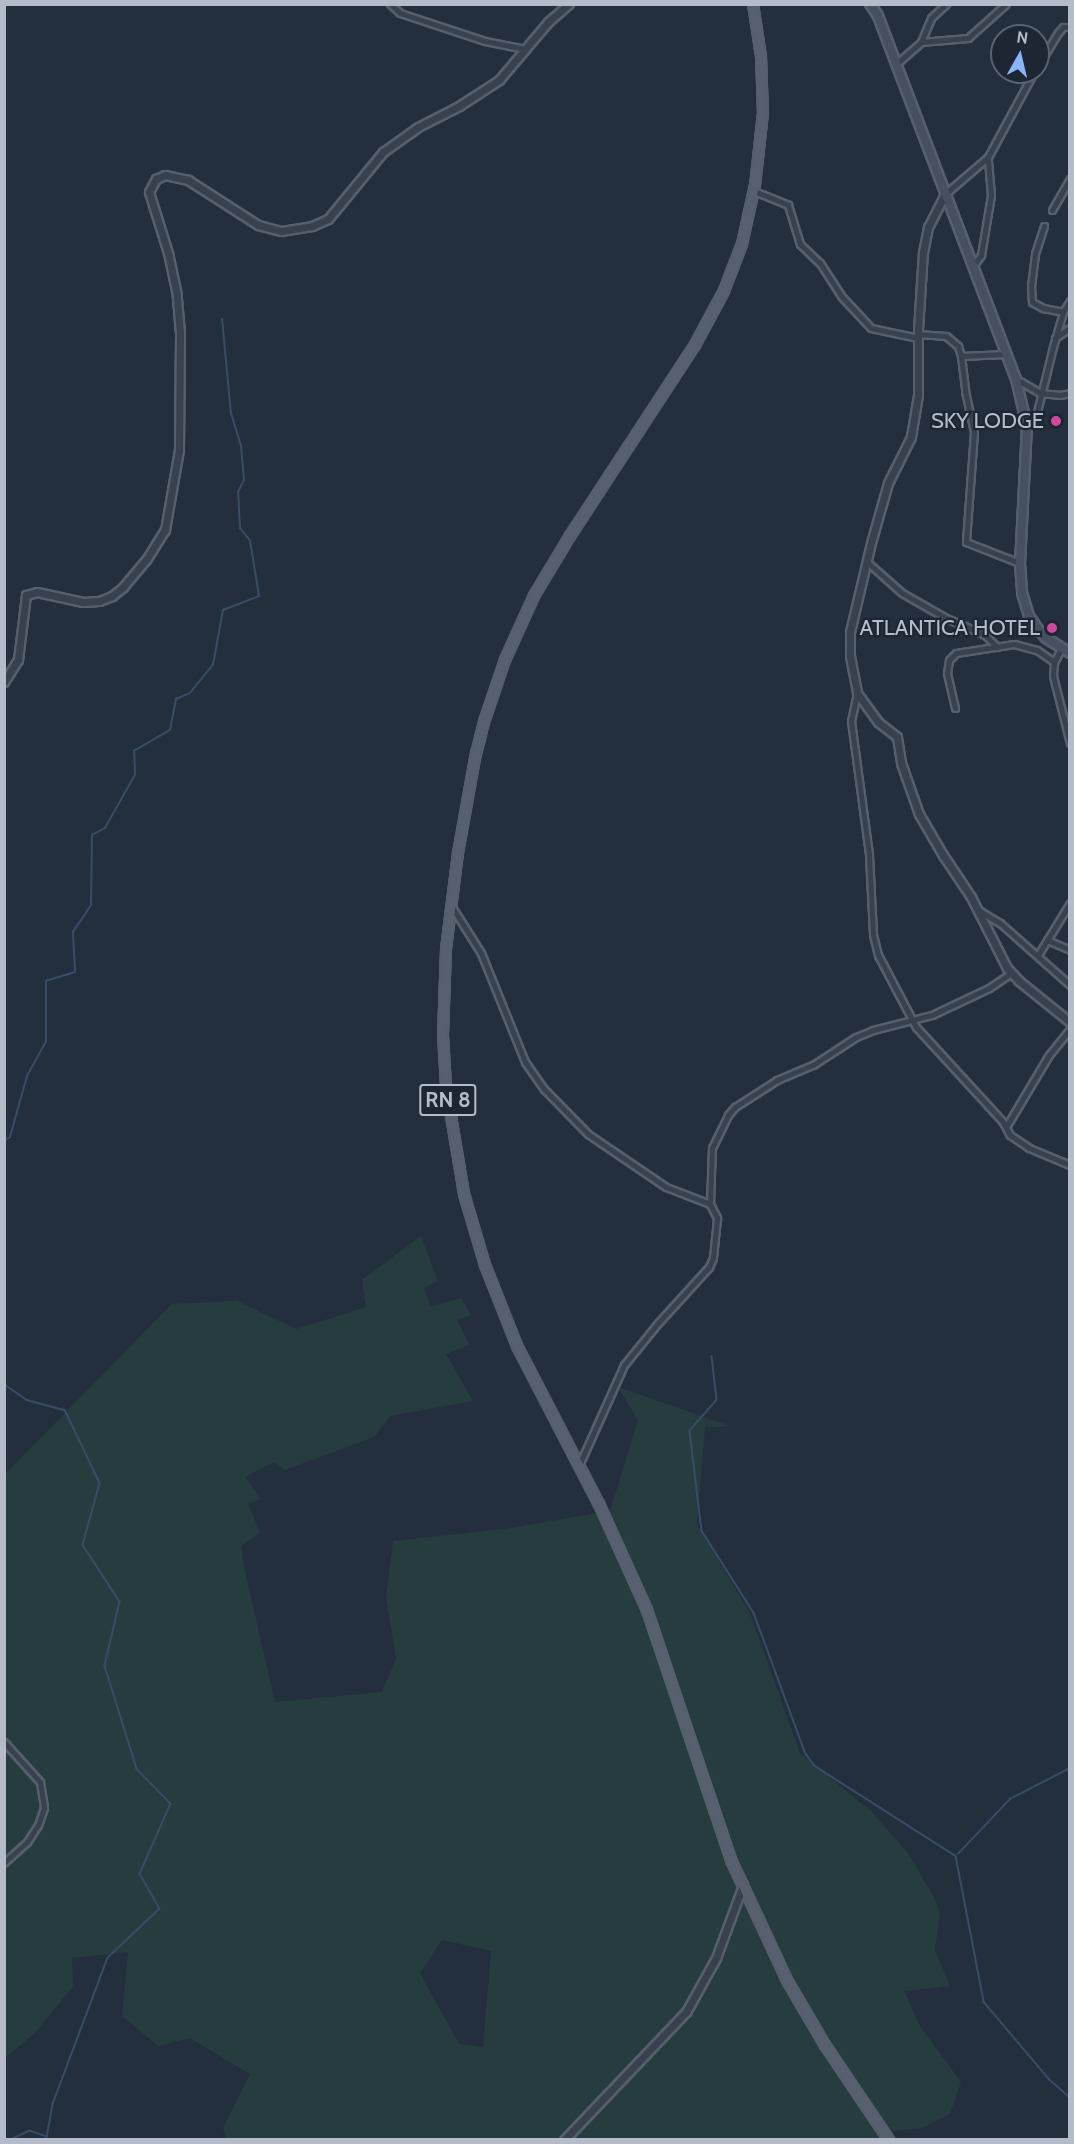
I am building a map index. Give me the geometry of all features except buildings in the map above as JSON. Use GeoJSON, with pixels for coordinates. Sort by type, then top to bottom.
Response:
{"type":"FeatureCollection","features":[{"type":"Feature","properties":{"kind":"main road","name":"RN 8"},"geometry":{"type":"LineString","coordinates":[[753,4],[761,56],[763,113],[754,191],[742,244],[712,314],[534,596],[505,660],[476,753],[446,949],[443,1035],[446,1086],[464,1194],[485,1265],[517,1346],[604,1513],[647,1610],[716,1816],[762,1932],[825,2045],[889,2139]]}},
{"type":"Feature","properties":{"kind":"main road"},"geometry":{"type":"LineString","coordinates":[[870,4],[878,16],[1016,379],[1027,426],[1020,563],[1022,593],[1029,616],[1046,638],[1061,650],[1070,653]]}},
{"type":"Feature","properties":{"kind":"street"},"geometry":{"type":"LineString","coordinates":[[390,4],[399,13],[485,41],[525,49]]}},
{"type":"Feature","properties":{"kind":"street"},"geometry":{"type":"LineString","coordinates":[[4,682],[18,660],[26,595],[38,592],[83,602],[99,601],[112,596],[123,587],[146,560],[165,530],[179,450],[180,333],[177,295],[169,256],[149,192],[156,179],[165,175],[188,180],[258,225],[281,231],[312,226],[328,219],[383,152],[418,127],[459,106],[499,80],[548,22],[569,4]]}},
{"type":"Feature","properties":{"kind":"street"},"geometry":{"type":"LineString","coordinates":[[896,64],[921,42],[931,18],[946,4]]}},
{"type":"Feature","properties":{"kind":"street"},"geometry":{"type":"LineString","coordinates":[[921,42],[968,38],[1006,4]]}},
{"type":"Feature","properties":{"kind":"street"},"geometry":{"type":"LineString","coordinates":[[1050,46],[1063,27],[1070,27]]}},
{"type":"Feature","properties":{"kind":"street"},"geometry":{"type":"LineString","coordinates":[[1028,84],[988,157],[945,194],[928,226],[923,252],[918,336],[918,395],[911,437],[888,483],[866,561],[850,632],[850,656],[857,693],[852,721],[870,855],[873,935],[879,955],[913,1022],[1006,1127],[1010,1135],[1029,1148],[1070,1165]]}},
{"type":"Feature","properties":{"kind":"street"},"geometry":{"type":"LineString","coordinates":[[973,266],[981,255],[991,195],[988,157]]}},
{"type":"Feature","properties":{"kind":"street"},"geometry":{"type":"LineString","coordinates":[[1052,210],[1070,179]]}},
{"type":"Feature","properties":{"kind":"street"},"geometry":{"type":"LineString","coordinates":[[754,191],[788,205],[800,244],[820,263],[842,297],[871,328],[918,336],[946,336],[958,346],[974,432],[966,542],[1020,563]]}},
{"type":"Feature","properties":{"kind":"street"},"geometry":{"type":"LineString","coordinates":[[1044,226],[1035,254],[1031,285],[1032,302],[1043,308],[1063,312]]}},
{"type":"Feature","properties":{"kind":"street"},"geometry":{"type":"LineString","coordinates":[[1027,426],[1036,416],[1055,338],[1063,312],[1070,301]]}},
{"type":"Feature","properties":{"kind":"street"},"geometry":{"type":"LineString","coordinates":[[1055,338],[1070,328]]}},
{"type":"Feature","properties":{"kind":"street"},"geometry":{"type":"LineString","coordinates":[[961,356],[1006,354]]}},
{"type":"Feature","properties":{"kind":"street"},"geometry":{"type":"LineString","coordinates":[[1016,379],[1040,393],[1060,395],[1070,393]]}},
{"type":"Feature","properties":{"kind":"street"},"geometry":{"type":"LineString","coordinates":[[866,561],[902,592],[944,617],[985,635],[997,647]]}},
{"type":"Feature","properties":{"kind":"street"},"geometry":{"type":"LineString","coordinates":[[955,708],[947,673],[949,660],[956,653],[1014,644],[1037,650],[1054,662]]}},
{"type":"Feature","properties":{"kind":"street"},"geometry":{"type":"LineString","coordinates":[[1061,650],[1054,662],[1053,676],[1070,743]]}},
{"type":"Feature","properties":{"kind":"street"},"geometry":{"type":"LineString","coordinates":[[857,693],[878,722],[897,737],[901,763],[919,814],[977,909],[1011,973],[1070,1022]]}},
{"type":"Feature","properties":{"kind":"street"},"geometry":{"type":"LineString","coordinates":[[1038,955],[1070,903]]}},
{"type":"Feature","properties":{"kind":"street"},"geometry":{"type":"LineString","coordinates":[[451,906],[481,953],[525,1062],[544,1089],[588,1134],[666,1187],[710,1204]]}},
{"type":"Feature","properties":{"kind":"street"},"geometry":{"type":"LineString","coordinates":[[977,909],[1000,922],[1016,939],[1038,955],[1070,985]]}},
{"type":"Feature","properties":{"kind":"street"},"geometry":{"type":"LineString","coordinates":[[1062,913],[1070,916]]}},
{"type":"Feature","properties":{"kind":"street"},"geometry":{"type":"LineString","coordinates":[[1047,940],[1070,950]]}},
{"type":"Feature","properties":{"kind":"street"},"geometry":{"type":"LineString","coordinates":[[579,1465],[624,1365],[658,1323],[709,1267],[713,1258],[717,1218],[710,1204],[712,1148],[728,1115],[735,1107],[777,1080],[813,1065],[856,1037],[873,1030],[913,1022],[989,988],[1011,973]]}},
{"type":"Feature","properties":{"kind":"street"},"geometry":{"type":"LineString","coordinates":[[1006,1127],[1049,1055],[1070,1029]]}},
{"type":"Feature","properties":{"kind":"street"},"geometry":{"type":"LineString","coordinates":[[4,1742],[40,1782],[44,1808],[38,1825],[27,1842],[4,1863]]}},
{"type":"Feature","properties":{"kind":"street"},"geometry":{"type":"LineString","coordinates":[[564,2139],[686,2012],[716,1958],[743,1885]]}},
{"type":"Feature","properties":{"kind":"green space"},"geometry":{"type":"Polygon","coordinates":[[[421,1236],[438,1281],[424,1288],[431,1307],[461,1298],[471,1316],[457,1320],[469,1345],[446,1354],[473,1401],[390,1416],[374,1437],[285,1470],[274,1462],[245,1477],[261,1499],[248,1504],[260,1532],[241,1546],[275,1702],[382,1692],[396,1659],[386,1598],[393,1541],[504,1529],[610,1511],[638,1420],[618,1387],[730,1426],[705,1427],[697,1525],[750,1613],[800,1753],[872,1812],[908,1853],[934,1898],[940,1913],[935,1950],[950,1986],[904,1991],[920,2026],[961,2082],[950,2114],[922,2128],[879,2132],[884,2140],[226,2139],[223,2128],[250,2074],[190,2038],[158,2046],[122,2016],[128,1952],[72,1958],[73,1986],[35,2033],[5,2058],[5,1474],[172,1304],[237,1301],[296,1329],[366,1307],[362,1280],[421,1236]],[[442,1940],[420,1973],[459,2044],[483,2047],[491,1951],[442,1940]]]}},
{"type":"Feature","properties":{"kind":"waterway"},"geometry":{"type":"LineString","coordinates":[[4,1141],[10,1137],[27,1076],[46,1042],[46,981],[75,972],[73,932],[91,905],[92,835],[105,828],[135,775],[134,751],[170,730],[176,699],[190,693],[213,665],[223,610],[259,596],[250,541],[240,528],[238,492],[244,480],[241,446],[231,414],[222,319]]}},
{"type":"Feature","properties":{"kind":"waterway"},"geometry":{"type":"LineString","coordinates":[[712,1356],[717,1400],[690,1431],[702,1531],[754,1613],[806,1754],[815,1766],[956,1856],[984,2002],[1049,2079],[1070,2097]]}},
{"type":"Feature","properties":{"kind":"waterway"},"geometry":{"type":"LineString","coordinates":[[4,1384],[27,1400],[65,1410],[100,1483],[83,1545],[120,1602],[105,1666],[137,1769],[171,1804],[140,1874],[160,1909],[108,1958],[53,2104],[47,2137],[30,2131],[11,2140]]}},
{"type":"Feature","properties":{"kind":"waterway"},"geometry":{"type":"LineString","coordinates":[[958,1854],[1010,1799],[1070,1768]]}},
{"type":"Feature","properties":{"kind":"place","name":"SKY LODGE"},"geometry":{"type":"Point","coordinates":[1056,421]}},
{"type":"Feature","properties":{"kind":"place","name":"ATLANTICA HOTEL"},"geometry":{"type":"Point","coordinates":[1052,628]}}]}
